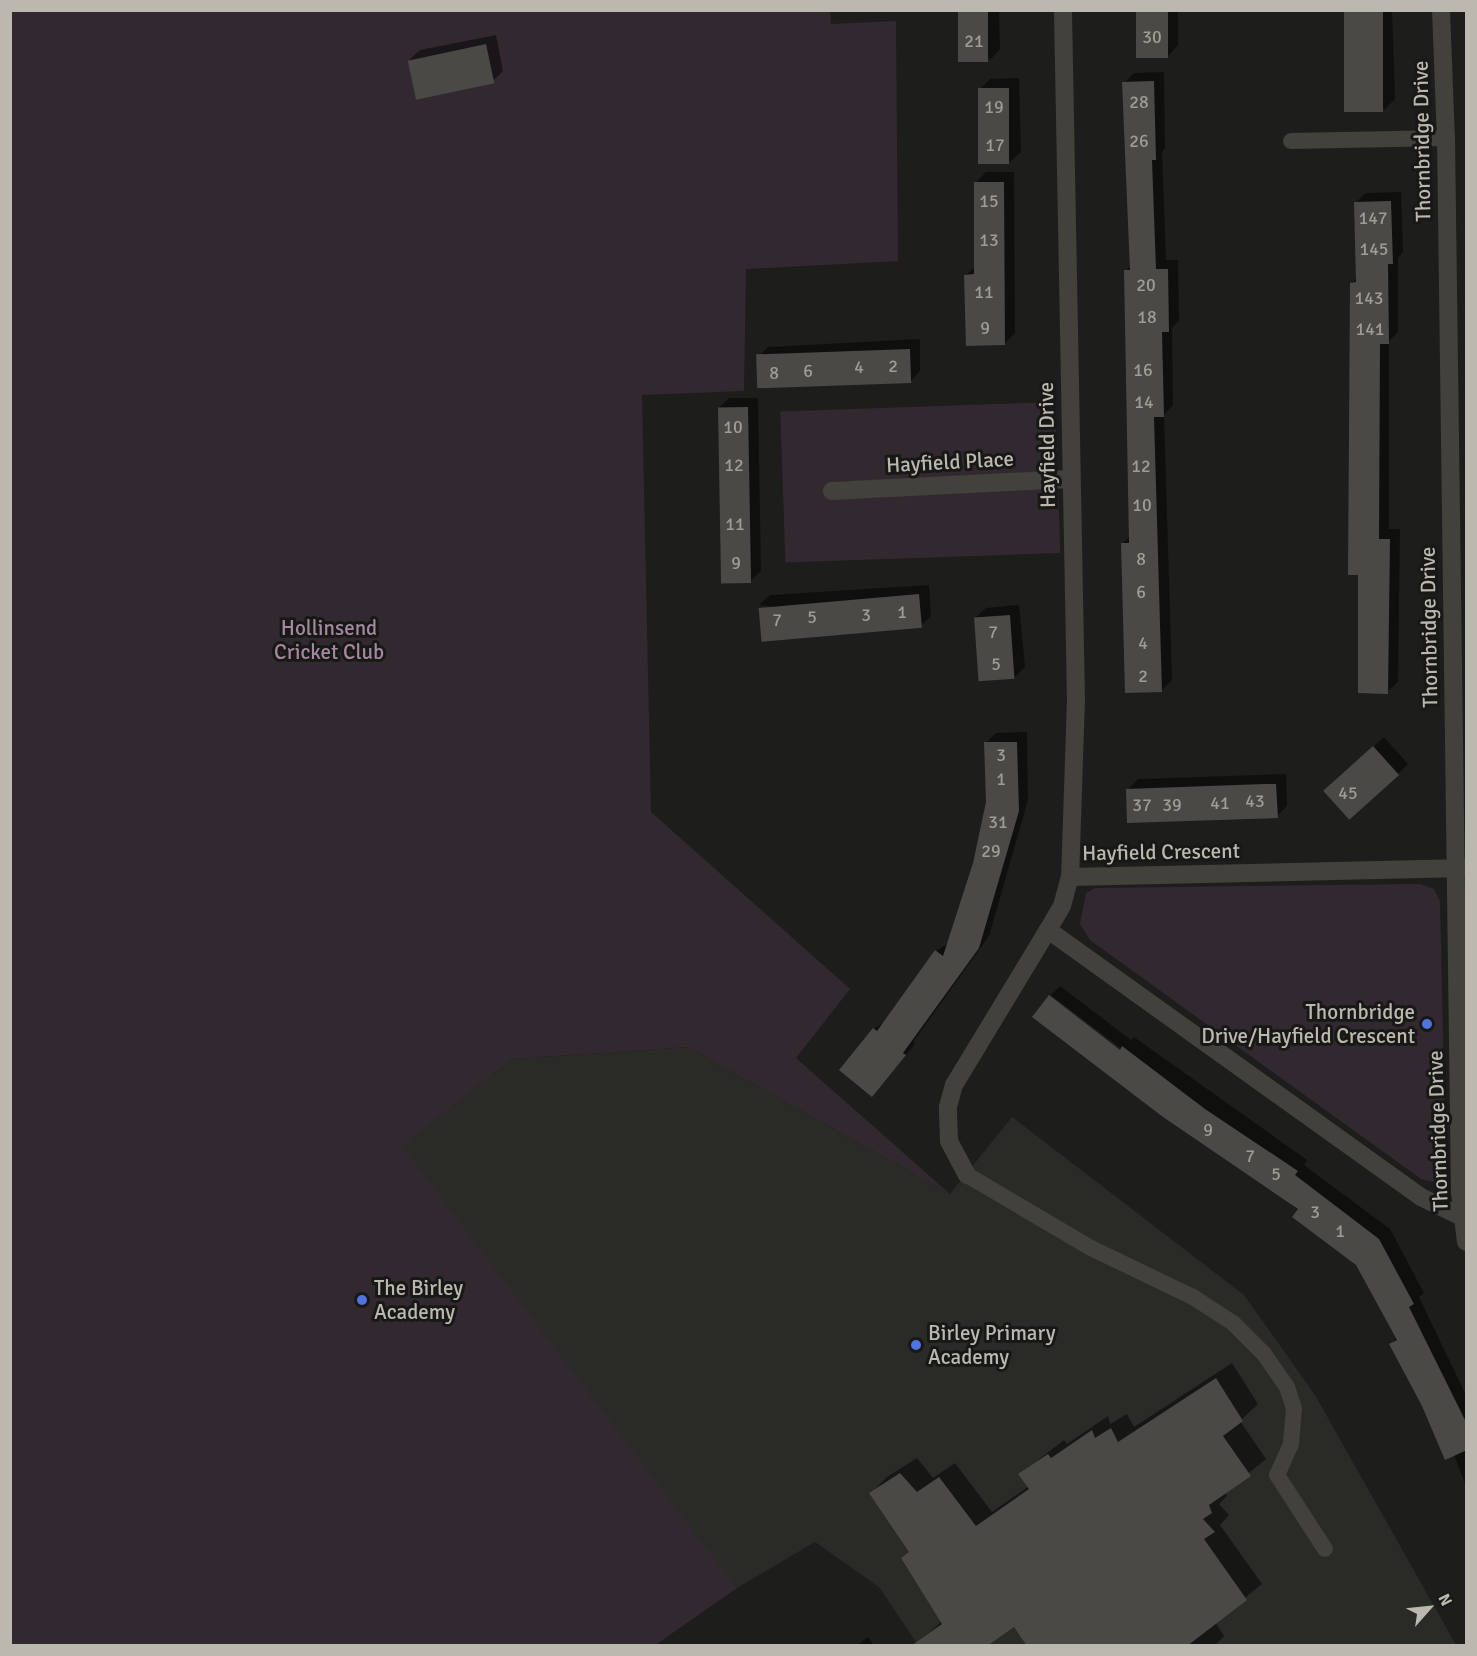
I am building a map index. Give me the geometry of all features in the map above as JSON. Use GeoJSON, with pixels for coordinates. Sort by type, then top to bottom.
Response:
{"type":"FeatureCollection","features":[{"type":"Feature","properties":{"kind":"street","name":"Thornbridge Drive"},"geometry":{"type":"LineString","coordinates":[[1441,10],[1446,138],[1461,868],[1462,1217],[1467,1242]]}},
{"type":"Feature","properties":{"kind":"street","name":"Hayfield Drive"},"geometry":{"type":"LineString","coordinates":[[1063,12],[1070,478],[1076,699],[1070,877]]}},
{"type":"Feature","properties":{"kind":"street","name":"Hayfield Place"},"geometry":{"type":"LineString","coordinates":[[832,491],[1070,478]]}},
{"type":"Feature","properties":{"kind":"street","name":"Hayfield Crescent"},"geometry":{"type":"LineString","coordinates":[[967,1175],[949,1141],[948,1107],[954,1085],[1062,906],[1070,877],[1461,868]]}},
{"type":"Feature","properties":{"kind":"street"},"geometry":{"type":"LineString","coordinates":[[1048,930],[1421,1197],[1462,1217]]}},
{"type":"Feature","properties":{"kind":"lane"},"geometry":{"type":"LineString","coordinates":[[1291,141],[1446,138]]}},
{"type":"Feature","properties":{"kind":"lane"},"geometry":{"type":"LineString","coordinates":[[967,1175],[1090,1248],[1193,1297],[1233,1323],[1263,1353],[1287,1387],[1294,1409],[1291,1444],[1277,1475],[1324,1549]]}},
{"type":"Feature","properties":{"kind":"shaded area","name":"Birley Primary Academy"},"geometry":{"type":"Polygon","coordinates":[[[688,1047],[950,1194],[1012,1117],[1244,1295],[1315,1395],[1456,1645],[918,1645],[879,1587],[815,1542],[737,1588],[655,1645],[11,1646],[11,1453],[512,1059],[688,1047]]]}},
{"type":"Feature","properties":{"kind":"green space","name":"Hollinsend Cricket Club"},"geometry":{"type":"Polygon","coordinates":[[[830,10],[831,24],[896,21],[898,261],[746,269],[744,391],[642,395],[651,812],[850,989],[796,1058],[950,1194],[688,1047],[512,1059],[402,1146],[737,1588],[655,1645],[11,1645],[10,11],[830,10]]]}},
{"type":"Feature","properties":{"kind":"green space"},"geometry":{"type":"Polygon","coordinates":[[[1055,402],[1060,553],[785,563],[780,412],[1055,402]]]}},
{"type":"Feature","properties":{"kind":"green space"},"geometry":{"type":"Polygon","coordinates":[[[1420,884],[1434,889],[1440,901],[1446,1170],[1444,1177],[1434,1182],[1421,1179],[1090,940],[1080,924],[1086,893],[1095,888],[1420,884]]]}},
{"type":"Feature","properties":{"kind":"building"},"geometry":{"type":"Polygon","coordinates":[[[958,10],[988,10],[988,62],[958,62],[958,10]]]}},
{"type":"Feature","properties":{"kind":"building"},"geometry":{"type":"Polygon","coordinates":[[[1136,10],[1168,10],[1168,58],[1136,58],[1136,10]]]}},
{"type":"Feature","properties":{"kind":"building"},"geometry":{"type":"Polygon","coordinates":[[[1344,10],[1383,10],[1383,112],[1344,112],[1344,10]]]}},
{"type":"Feature","properties":{"kind":"building"},"geometry":{"type":"Polygon","coordinates":[[[486,44],[494,83],[416,100],[408,61],[486,44]]]}},
{"type":"Feature","properties":{"kind":"building"},"geometry":{"type":"Polygon","coordinates":[[[1154,81],[1156,160],[1152,160],[1156,269],[1168,269],[1169,332],[1162,332],[1164,417],[1154,417],[1162,692],[1125,693],[1121,543],[1129,543],[1124,270],[1130,270],[1122,82],[1154,81]]]}},
{"type":"Feature","properties":{"kind":"building"},"geometry":{"type":"Polygon","coordinates":[[[978,88],[1009,88],[1009,164],[978,164],[978,88]]]}},
{"type":"Feature","properties":{"kind":"building"},"geometry":{"type":"Polygon","coordinates":[[[974,182],[1004,182],[1005,345],[966,346],[964,275],[974,274],[974,182]]]}},
{"type":"Feature","properties":{"kind":"building"},"geometry":{"type":"Polygon","coordinates":[[[1391,201],[1393,264],[1388,264],[1389,344],[1380,344],[1379,539],[1390,539],[1388,694],[1358,693],[1358,575],[1348,575],[1350,283],[1356,282],[1354,202],[1391,201]]]}},
{"type":"Feature","properties":{"kind":"building"},"geometry":{"type":"Polygon","coordinates":[[[910,349],[911,383],[757,388],[756,354],[910,349]]]}},
{"type":"Feature","properties":{"kind":"building"},"geometry":{"type":"Polygon","coordinates":[[[748,407],[751,583],[721,583],[718,408],[748,407]]]}},
{"type":"Feature","properties":{"kind":"building"},"geometry":{"type":"Polygon","coordinates":[[[919,594],[922,628],[762,642],[759,608],[919,594]]]}},
{"type":"Feature","properties":{"kind":"building"},"geometry":{"type":"Polygon","coordinates":[[[1010,615],[1014,679],[979,681],[974,618],[1010,615]]]}},
{"type":"Feature","properties":{"kind":"building"},"geometry":{"type":"Polygon","coordinates":[[[984,742],[1017,742],[1019,811],[979,948],[903,1053],[906,1055],[872,1097],[839,1070],[873,1028],[877,1031],[935,950],[943,956],[973,863],[986,802],[984,742]]]}},
{"type":"Feature","properties":{"kind":"building"},"geometry":{"type":"Polygon","coordinates":[[[1373,746],[1399,775],[1349,820],[1323,791],[1373,746]]]}},
{"type":"Feature","properties":{"kind":"building"},"geometry":{"type":"Polygon","coordinates":[[[1276,784],[1278,818],[1127,823],[1126,789],[1276,784]]]}},
{"type":"Feature","properties":{"kind":"building"},"geometry":{"type":"Polygon","coordinates":[[[1049,995],[1120,1050],[1122,1046],[1205,1109],[1298,1171],[1295,1175],[1379,1239],[1414,1304],[1409,1307],[1467,1424],[1467,1450],[1445,1460],[1422,1406],[1389,1344],[1397,1340],[1356,1265],[1292,1217],[1298,1209],[1163,1117],[1032,1017],[1049,995]]]}},
{"type":"Feature","properties":{"kind":"building"},"geometry":{"type":"Polygon","coordinates":[[[1216,1378],[1243,1421],[1223,1436],[1251,1476],[1209,1505],[1212,1513],[1203,1519],[1215,1532],[1204,1539],[1247,1600],[1187,1646],[1027,1646],[1014,1627],[987,1646],[911,1646],[942,1624],[901,1558],[909,1552],[869,1493],[900,1473],[917,1492],[939,1477],[976,1526],[1029,1489],[1018,1474],[1048,1454],[1051,1458],[1092,1430],[1095,1438],[1111,1428],[1118,1442],[1216,1378]]]}},
{"type":"Feature","properties":{"kind":"place","name":"Thornbridge Drive/Hayfield Crescent"},"geometry":{"type":"Point","coordinates":[1427,1024]}},
{"type":"Feature","properties":{"kind":"place","name":"The Birley Academy"},"geometry":{"type":"Point","coordinates":[362,1300]}},
{"type":"Feature","properties":{"kind":"place","name":"Birley Primary Academy"},"geometry":{"type":"Point","coordinates":[916,1345]}}]}
